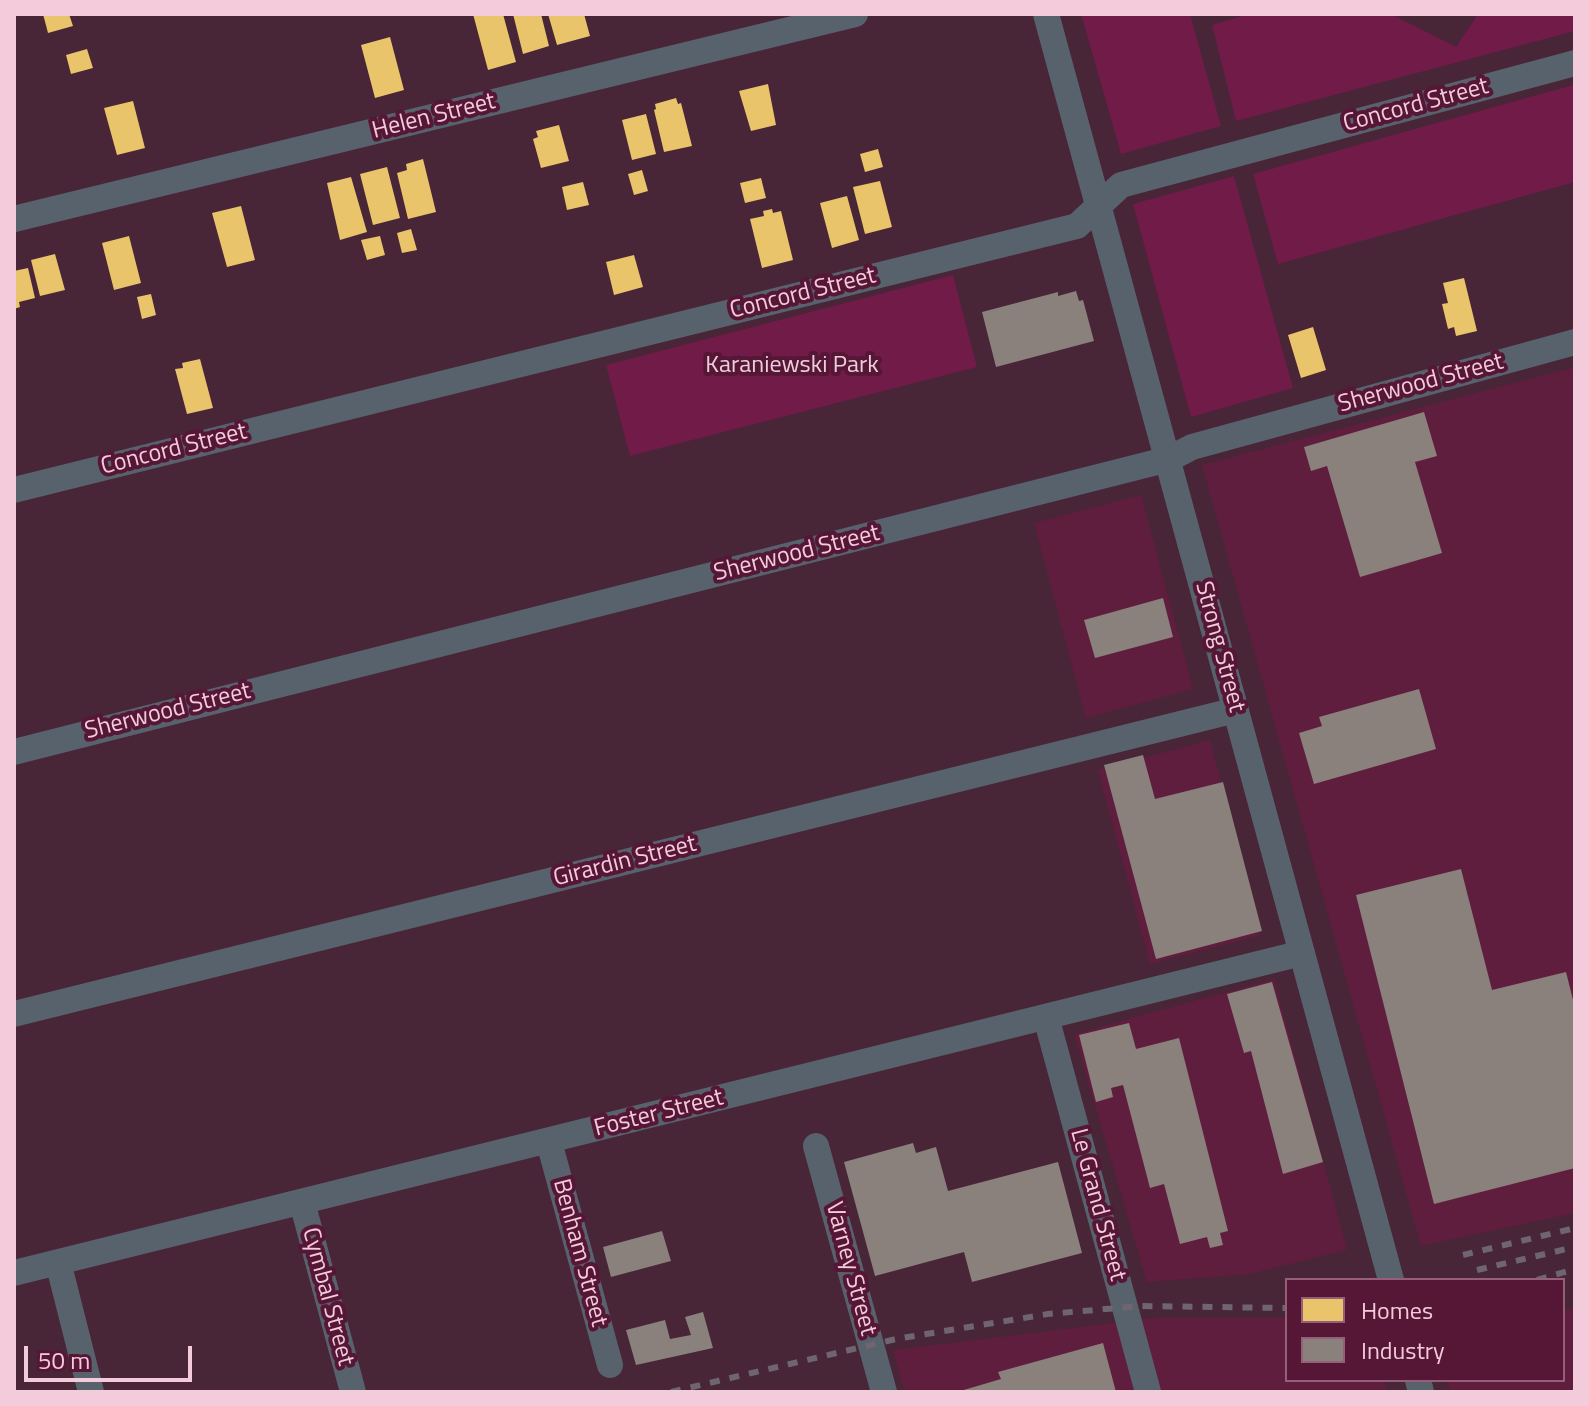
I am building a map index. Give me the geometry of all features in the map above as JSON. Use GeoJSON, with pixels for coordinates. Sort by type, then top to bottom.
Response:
{"type":"FeatureCollection","features":[{"type":"Feature","properties":{"kind":"street","name":"Helen Street"},"geometry":{"type":"LineString","coordinates":[[14,219],[855,14]]}},
{"type":"Feature","properties":{"kind":"street","name":"Strong Street"},"geometry":{"type":"LineString","coordinates":[[1046,14],[1390,1278]]}},
{"type":"Feature","properties":{"kind":"street","name":"Concord Street"},"geometry":{"type":"LineString","coordinates":[[14,490],[1077,226],[1121,185],[1575,63]]}},
{"type":"Feature","properties":{"kind":"street","name":"Sherwood Street"},"geometry":{"type":"LineString","coordinates":[[14,752],[1169,459],[1192,447],[1575,342]]}},
{"type":"Feature","properties":{"kind":"street","name":"Girardin Street"},"geometry":{"type":"LineString","coordinates":[[14,1014],[1236,710]]}},
{"type":"Feature","properties":{"kind":"street","name":"Foster Street"},"geometry":{"type":"LineString","coordinates":[[14,1273],[1302,953]]}},
{"type":"Feature","properties":{"kind":"street","name":"Le Grand Street"},"geometry":{"type":"LineString","coordinates":[[1046,1017],[1148,1392]]}},
{"type":"Feature","properties":{"kind":"street","name":"Benham Street"},"geometry":{"type":"LineString","coordinates":[[549,1142],[610,1365]]}},
{"type":"Feature","properties":{"kind":"street","name":"Varney Street"},"geometry":{"type":"LineString","coordinates":[[816,1146],[884,1392]]}},
{"type":"Feature","properties":{"kind":"street","name":"Cymbal Street"},"geometry":{"type":"LineString","coordinates":[[302,1202],[353,1392]]}},
{"type":"Feature","properties":{"kind":"street"},"geometry":{"type":"LineString","coordinates":[[58,1262],[91,1392]]}},
{"type":"Feature","properties":{"kind":"shaded area"},"geometry":{"type":"Polygon","coordinates":[[[1575,367],[1575,1213],[1421,1246],[1202,465],[1575,367]]]}},
{"type":"Feature","properties":{"kind":"shaded area"},"geometry":{"type":"Polygon","coordinates":[[[1141,495],[1193,689],[1086,718],[1034,523],[1141,495]]]}},
{"type":"Feature","properties":{"kind":"shaded area"},"geometry":{"type":"Polygon","coordinates":[[[1210,740],[1261,935],[1150,964],[1098,770],[1210,740]]]}},
{"type":"Feature","properties":{"kind":"shaded area"},"geometry":{"type":"Polygon","coordinates":[[[1274,979],[1347,1250],[1249,1274],[1147,1282],[1074,1034],[1274,979]]]}},
{"type":"Feature","properties":{"kind":"shaded area"},"geometry":{"type":"Polygon","coordinates":[[[1575,1308],[1575,1392],[1450,1392],[1448,1382],[1565,1382],[1565,1310],[1575,1308]]]}},
{"type":"Feature","properties":{"kind":"shaded area"},"geometry":{"type":"Polygon","coordinates":[[[1155,1318],[1285,1318],[1285,1382],[1384,1382],[1387,1392],[905,1392],[893,1350],[1155,1318]]]}},
{"type":"Feature","properties":{"kind":"green space"},"geometry":{"type":"Polygon","coordinates":[[[1081,14],[1190,14],[1221,126],[1121,154],[1081,14]]]}},
{"type":"Feature","properties":{"kind":"green space"},"geometry":{"type":"Polygon","coordinates":[[[1249,14],[1391,14],[1456,47],[1478,14],[1575,14],[1575,31],[1236,121],[1212,25],[1249,14]]]}},
{"type":"Feature","properties":{"kind":"green space"},"geometry":{"type":"Polygon","coordinates":[[[1573,85],[1575,182],[1278,264],[1253,174],[1573,85]]]}},
{"type":"Feature","properties":{"kind":"green space"},"geometry":{"type":"Polygon","coordinates":[[[1234,176],[1293,388],[1191,417],[1133,204],[1234,176]]]}},
{"type":"Feature","properties":{"kind":"green space","name":"Karaniewski Park"},"geometry":{"type":"Polygon","coordinates":[[[953,275],[977,367],[630,456],[606,365],[953,275]]]}},
{"type":"Feature","properties":{"kind":"building: Homes"},"geometry":{"type":"Polygon","coordinates":[[[43,14],[69,14],[73,26],[48,33],[43,14]]]}},
{"type":"Feature","properties":{"kind":"building: Homes"},"geometry":{"type":"Polygon","coordinates":[[[473,14],[503,14],[516,62],[488,70],[473,14]]]}},
{"type":"Feature","properties":{"kind":"building: Homes"},"geometry":{"type":"Polygon","coordinates":[[[513,14],[541,14],[549,46],[523,54],[513,14]]]}},
{"type":"Feature","properties":{"kind":"building: Homes"},"geometry":{"type":"Polygon","coordinates":[[[548,14],[584,14],[590,36],[557,45],[548,14]]]}},
{"type":"Feature","properties":{"kind":"building: Homes"},"geometry":{"type":"Polygon","coordinates":[[[390,37],[404,90],[375,98],[361,45],[390,37]]]}},
{"type":"Feature","properties":{"kind":"building: Homes"},"geometry":{"type":"Polygon","coordinates":[[[87,49],[93,68],[71,74],[66,55],[87,49]]]}},
{"type":"Feature","properties":{"kind":"building: Homes"},"geometry":{"type":"Polygon","coordinates":[[[768,84],[776,125],[751,131],[739,91],[768,84]]]}},
{"type":"Feature","properties":{"kind":"building: Homes"},"geometry":{"type":"Polygon","coordinates":[[[676,98],[678,104],[681,103],[692,146],[664,152],[655,104],[676,98]]]}},
{"type":"Feature","properties":{"kind":"building: Homes"},"geometry":{"type":"Polygon","coordinates":[[[133,101],[145,148],[117,155],[104,108],[133,101]]]}},
{"type":"Feature","properties":{"kind":"building: Homes"},"geometry":{"type":"Polygon","coordinates":[[[646,114],[656,154],[632,160],[622,120],[646,114]]]}},
{"type":"Feature","properties":{"kind":"building: Homes"},"geometry":{"type":"Polygon","coordinates":[[[559,125],[569,161],[541,168],[533,139],[538,137],[536,131],[559,125]]]}},
{"type":"Feature","properties":{"kind":"building: Homes"},"geometry":{"type":"Polygon","coordinates":[[[878,149],[883,167],[865,172],[860,154],[878,149]]]}},
{"type":"Feature","properties":{"kind":"building: Homes"},"geometry":{"type":"Polygon","coordinates":[[[423,159],[436,212],[408,219],[397,173],[407,170],[406,164],[423,159]]]}},
{"type":"Feature","properties":{"kind":"building: Homes"},"geometry":{"type":"Polygon","coordinates":[[[387,167],[400,218],[373,225],[360,174],[387,167]]]}},
{"type":"Feature","properties":{"kind":"building: Homes"},"geometry":{"type":"Polygon","coordinates":[[[642,170],[648,191],[634,195],[628,174],[642,170]]]}},
{"type":"Feature","properties":{"kind":"building: Homes"},"geometry":{"type":"Polygon","coordinates":[[[351,177],[367,232],[340,240],[327,183],[351,177]]]}},
{"type":"Feature","properties":{"kind":"building: Homes"},"geometry":{"type":"Polygon","coordinates":[[[761,178],[766,198],[745,203],[740,183],[761,178]]]}},
{"type":"Feature","properties":{"kind":"building: Homes"},"geometry":{"type":"Polygon","coordinates":[[[880,181],[892,227],[865,234],[853,187],[880,181]]]}},
{"type":"Feature","properties":{"kind":"building: Homes"},"geometry":{"type":"Polygon","coordinates":[[[583,182],[589,205],[567,210],[562,187],[583,182]]]}},
{"type":"Feature","properties":{"kind":"building: Homes"},"geometry":{"type":"Polygon","coordinates":[[[847,196],[859,240],[832,248],[820,203],[847,196]]]}},
{"type":"Feature","properties":{"kind":"building: Homes"},"geometry":{"type":"Polygon","coordinates":[[[241,206],[255,260],[227,267],[212,213],[241,206]]]}},
{"type":"Feature","properties":{"kind":"building: Homes"},"geometry":{"type":"Polygon","coordinates":[[[772,209],[773,213],[781,211],[793,260],[762,268],[750,219],[764,216],[763,211],[772,209]]]}},
{"type":"Feature","properties":{"kind":"building: Homes"},"geometry":{"type":"Polygon","coordinates":[[[411,229],[417,250],[402,253],[397,233],[411,229]]]}},
{"type":"Feature","properties":{"kind":"building: Homes"},"geometry":{"type":"Polygon","coordinates":[[[129,236],[141,283],[114,290],[102,243],[129,236]]]}},
{"type":"Feature","properties":{"kind":"building: Homes"},"geometry":{"type":"Polygon","coordinates":[[[380,236],[385,255],[367,260],[361,240],[380,236]]]}},
{"type":"Feature","properties":{"kind":"building: Homes"},"geometry":{"type":"Polygon","coordinates":[[[55,254],[65,290],[40,296],[31,260],[55,254]]]}},
{"type":"Feature","properties":{"kind":"building: Homes"},"geometry":{"type":"Polygon","coordinates":[[[634,255],[643,287],[614,295],[606,262],[634,255]]]}},
{"type":"Feature","properties":{"kind":"building: Homes"},"geometry":{"type":"Polygon","coordinates":[[[28,268],[35,298],[19,302],[20,307],[14,309],[14,271],[28,268]]]}},
{"type":"Feature","properties":{"kind":"building: Homes"},"geometry":{"type":"Polygon","coordinates":[[[1464,278],[1477,331],[1456,336],[1454,327],[1448,329],[1442,304],[1448,303],[1443,283],[1464,278]]]}},
{"type":"Feature","properties":{"kind":"building: Homes"},"geometry":{"type":"Polygon","coordinates":[[[151,294],[156,315],[142,319],[137,297],[151,294]]]}},
{"type":"Feature","properties":{"kind":"building: Homes"},"geometry":{"type":"Polygon","coordinates":[[[1313,327],[1326,370],[1301,378],[1288,335],[1313,327]]]}},
{"type":"Feature","properties":{"kind":"building: Homes"},"geometry":{"type":"Polygon","coordinates":[[[200,359],[213,408],[187,414],[175,369],[183,368],[182,363],[200,359]]]}},
{"type":"Feature","properties":{"kind":"building: Industry"},"geometry":{"type":"Polygon","coordinates":[[[1076,291],[1079,301],[1083,300],[1094,341],[996,367],[982,312],[1058,292],[1058,296],[1076,291]]]}},
{"type":"Feature","properties":{"kind":"building: Industry"},"geometry":{"type":"Polygon","coordinates":[[[1424,412],[1437,456],[1415,462],[1442,553],[1360,577],[1327,466],[1311,471],[1304,447],[1424,412]]]}},
{"type":"Feature","properties":{"kind":"building: Industry"},"geometry":{"type":"Polygon","coordinates":[[[1163,598],[1173,637],[1095,658],[1084,620],[1163,598]]]}},
{"type":"Feature","properties":{"kind":"building: Industry"},"geometry":{"type":"Polygon","coordinates":[[[1419,689],[1436,749],[1314,784],[1299,733],[1322,726],[1319,717],[1419,689]]]}},
{"type":"Feature","properties":{"kind":"building: Industry"},"geometry":{"type":"Polygon","coordinates":[[[1143,755],[1155,799],[1223,782],[1262,931],[1156,959],[1104,765],[1143,755]]]}},
{"type":"Feature","properties":{"kind":"building: Industry"},"geometry":{"type":"Polygon","coordinates":[[[1461,869],[1492,990],[1566,972],[1575,1008],[1575,1168],[1434,1204],[1356,895],[1461,869]]]}},
{"type":"Feature","properties":{"kind":"building: Industry"},"geometry":{"type":"Polygon","coordinates":[[[1272,982],[1323,1162],[1283,1174],[1251,1051],[1244,1053],[1227,994],[1272,982]]]}},
{"type":"Feature","properties":{"kind":"building: Industry"},"geometry":{"type":"Polygon","coordinates":[[[1129,1023],[1136,1049],[1179,1038],[1228,1231],[1220,1233],[1223,1245],[1210,1248],[1207,1237],[1180,1244],[1164,1184],[1150,1188],[1123,1085],[1111,1088],[1113,1097],[1096,1102],[1079,1035],[1129,1023]]]}},
{"type":"Feature","properties":{"kind":"building: Industry"},"geometry":{"type":"Polygon","coordinates":[[[913,1143],[916,1153],[936,1147],[948,1191],[1058,1162],[1082,1253],[972,1282],[964,1252],[875,1276],[844,1162],[913,1143]]]}},
{"type":"Feature","properties":{"kind":"building: Industry"},"geometry":{"type":"Polygon","coordinates":[[[662,1231],[671,1261],[611,1277],[603,1247],[662,1231]]]}},
{"type":"Feature","properties":{"kind":"building: Industry"},"geometry":{"type":"Polygon","coordinates":[[[703,1312],[713,1348],[636,1365],[626,1330],[665,1320],[670,1339],[691,1335],[685,1317],[703,1312]]]}},
{"type":"Feature","properties":{"kind":"building: Industry"},"geometry":{"type":"Polygon","coordinates":[[[1103,1343],[1116,1392],[957,1392],[1001,1379],[998,1372],[1103,1343]]]}},
{"type":"Feature","properties":{"kind":"railway"},"geometry":{"type":"LineString","coordinates":[[1463,1255],[1575,1228]]}},
{"type":"Feature","properties":{"kind":"railway"},"geometry":{"type":"LineString","coordinates":[[1477,1270],[1575,1247]]}},
{"type":"Feature","properties":{"kind":"railway"},"geometry":{"type":"LineString","coordinates":[[1544,1278],[1575,1269]]}},
{"type":"Feature","properties":{"kind":"railway"},"geometry":{"type":"LineString","coordinates":[[671,1392],[896,1339],[1048,1314],[1141,1306],[1285,1308]]}}]}
